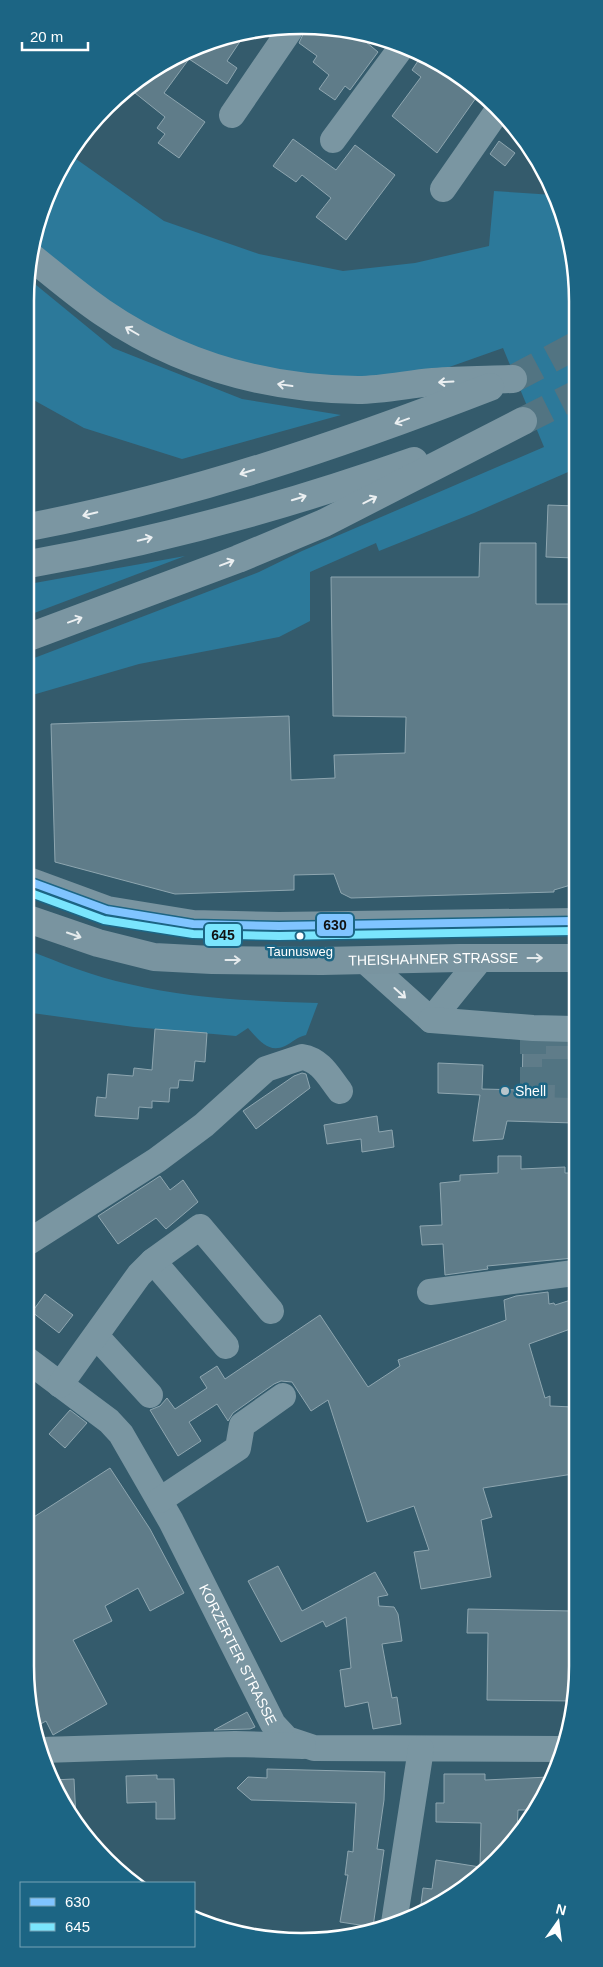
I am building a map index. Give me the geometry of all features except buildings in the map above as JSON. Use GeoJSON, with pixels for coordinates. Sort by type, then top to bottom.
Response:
{"type":"FeatureCollection","features":[{"type":"Feature","properties":{"kind":"highway"},"geometry":{"type":"LineString","coordinates":[[34,526],[130,505],[280,462],[403,420],[512,379],[432,382],[397,388],[360,390],[282,385],[225,372],[180,356],[127,328],[77,293],[37,261]]}},
{"type":"Feature","properties":{"kind":"highway"},"geometry":{"type":"LineString","coordinates":[[34,563],[201,526],[281,503],[369,477],[523,421],[324,523],[238,559],[34,635]]}},
{"type":"Feature","properties":{"kind":"main road"},"geometry":{"type":"LineString","coordinates":[[34,883],[107,910],[193,924],[279,926],[569,922]]}},
{"type":"Feature","properties":{"kind":"main road","name":"THEISHAHNER STRASSE"},"geometry":{"type":"LineString","coordinates":[[34,921],[98,943],[154,957],[212,960],[364,960],[471,957],[569,958]]}},
{"type":"Feature","properties":{"kind":"main road"},"geometry":{"type":"LineString","coordinates":[[458,923],[470,935],[469,948],[471,957]]}},
{"type":"Feature","properties":{"kind":"street"},"geometry":{"type":"LineString","coordinates":[[232,115],[287,34]]}},
{"type":"Feature","properties":{"kind":"street"},"geometry":{"type":"LineString","coordinates":[[333,140],[398,52]]}},
{"type":"Feature","properties":{"kind":"street"},"geometry":{"type":"LineString","coordinates":[[444,189],[494,116]]}},
{"type":"Feature","properties":{"kind":"street"},"geometry":{"type":"LineString","coordinates":[[431,1020],[471,957]]}},
{"type":"Feature","properties":{"kind":"street"},"geometry":{"type":"LineString","coordinates":[[364,960],[431,1020],[569,1029]]}},
{"type":"Feature","properties":{"kind":"street"},"geometry":{"type":"LineString","coordinates":[[34,1239],[157,1160],[204,1124],[266,1069],[302,1057],[321,1065],[340,1091]]}},
{"type":"Feature","properties":{"kind":"street"},"geometry":{"type":"LineString","coordinates":[[60,1385],[140,1275],[153,1261],[200,1227],[272,1311]]}},
{"type":"Feature","properties":{"kind":"street"},"geometry":{"type":"LineString","coordinates":[[153,1261],[226,1346]]}},
{"type":"Feature","properties":{"kind":"street"},"geometry":{"type":"LineString","coordinates":[[430,1292],[569,1274]]}},
{"type":"Feature","properties":{"kind":"street"},"geometry":{"type":"LineString","coordinates":[[96,1336],[150,1395]]}},
{"type":"Feature","properties":{"kind":"street","name":"KORZERTER STRASSE"},"geometry":{"type":"LineString","coordinates":[[34,1365],[109,1421],[122,1434],[160,1500],[273,1724],[287,1738],[314,1748],[556,1750]]}},
{"type":"Feature","properties":{"kind":"street"},"geometry":{"type":"LineString","coordinates":[[160,1500],[238,1448],[242,1425],[283,1396]]}},
{"type":"Feature","properties":{"kind":"street"},"geometry":{"type":"LineString","coordinates":[[47,1750],[235,1744],[305,1746]]}},
{"type":"Feature","properties":{"kind":"street"},"geometry":{"type":"LineString","coordinates":[[395,1916],[421,1749]]}},
{"type":"Feature","properties":{"kind":"shaded area"},"geometry":{"type":"Polygon","coordinates":[[[76,159],[164,221],[259,254],[343,271],[415,263],[489,246],[494,191],[547,195],[560,232],[569,284],[569,472],[474,513],[379,551],[376,543],[310,572],[310,621],[279,637],[139,664],[34,695],[34,658],[259,572],[302,551],[544,447],[503,348],[438,371],[338,380],[220,360],[113,308],[39,249],[54,199],[76,159]]]}},
{"type":"Feature","properties":{"kind":"shaded area"},"geometry":{"type":"Polygon","coordinates":[[[34,283],[113,348],[242,399],[341,415],[182,459],[84,428],[34,400],[34,283]]]}},
{"type":"Feature","properties":{"kind":"shaded area"},"geometry":{"type":"Polygon","coordinates":[[[185,556],[34,613],[34,583],[185,556]]]}},
{"type":"Feature","properties":{"kind":"shaded area"},"geometry":{"type":"Polygon","coordinates":[[[34,952],[90,974],[152,989],[199,996],[318,1003],[306,1035],[279,1048],[268,1047],[248,1028],[236,1036],[134,1027],[34,1013],[34,952]]]}},
{"type":"Feature","properties":{"kind":"tunnel"},"geometry":{"type":"LineString","coordinates":[[513,379],[569,349]]}},
{"type":"Feature","properties":{"kind":"tunnel"},"geometry":{"type":"LineString","coordinates":[[523,421],[569,398]]}},
{"type":"Feature","properties":{"kind":"tunnel"},"geometry":{"type":"LineString","coordinates":[[533,1028],[533,1084],[569,1085]]}},
{"type":"Feature","properties":{"kind":"tunnel"},"geometry":{"type":"LineString","coordinates":[[555,1028],[555,1085]]}},
{"type":"Feature","properties":{"kind":"transit line","name":"630"},"geometry":{"type":"LineString","coordinates":[[34,883],[107,910],[193,924],[279,926],[569,921]]}},
{"type":"Feature","properties":{"kind":"transit line","name":"645"},"geometry":{"type":"LineString","coordinates":[[34,894],[104,920],[193,934],[279,936],[569,931]]}},
{"type":"Feature","properties":{"kind":"place","name":"Taunusweg"},"geometry":{"type":"Point","coordinates":[300,936]}},
{"type":"Feature","properties":{"kind":"place","name":"Shell"},"geometry":{"type":"Point","coordinates":[505,1091]}}]}
